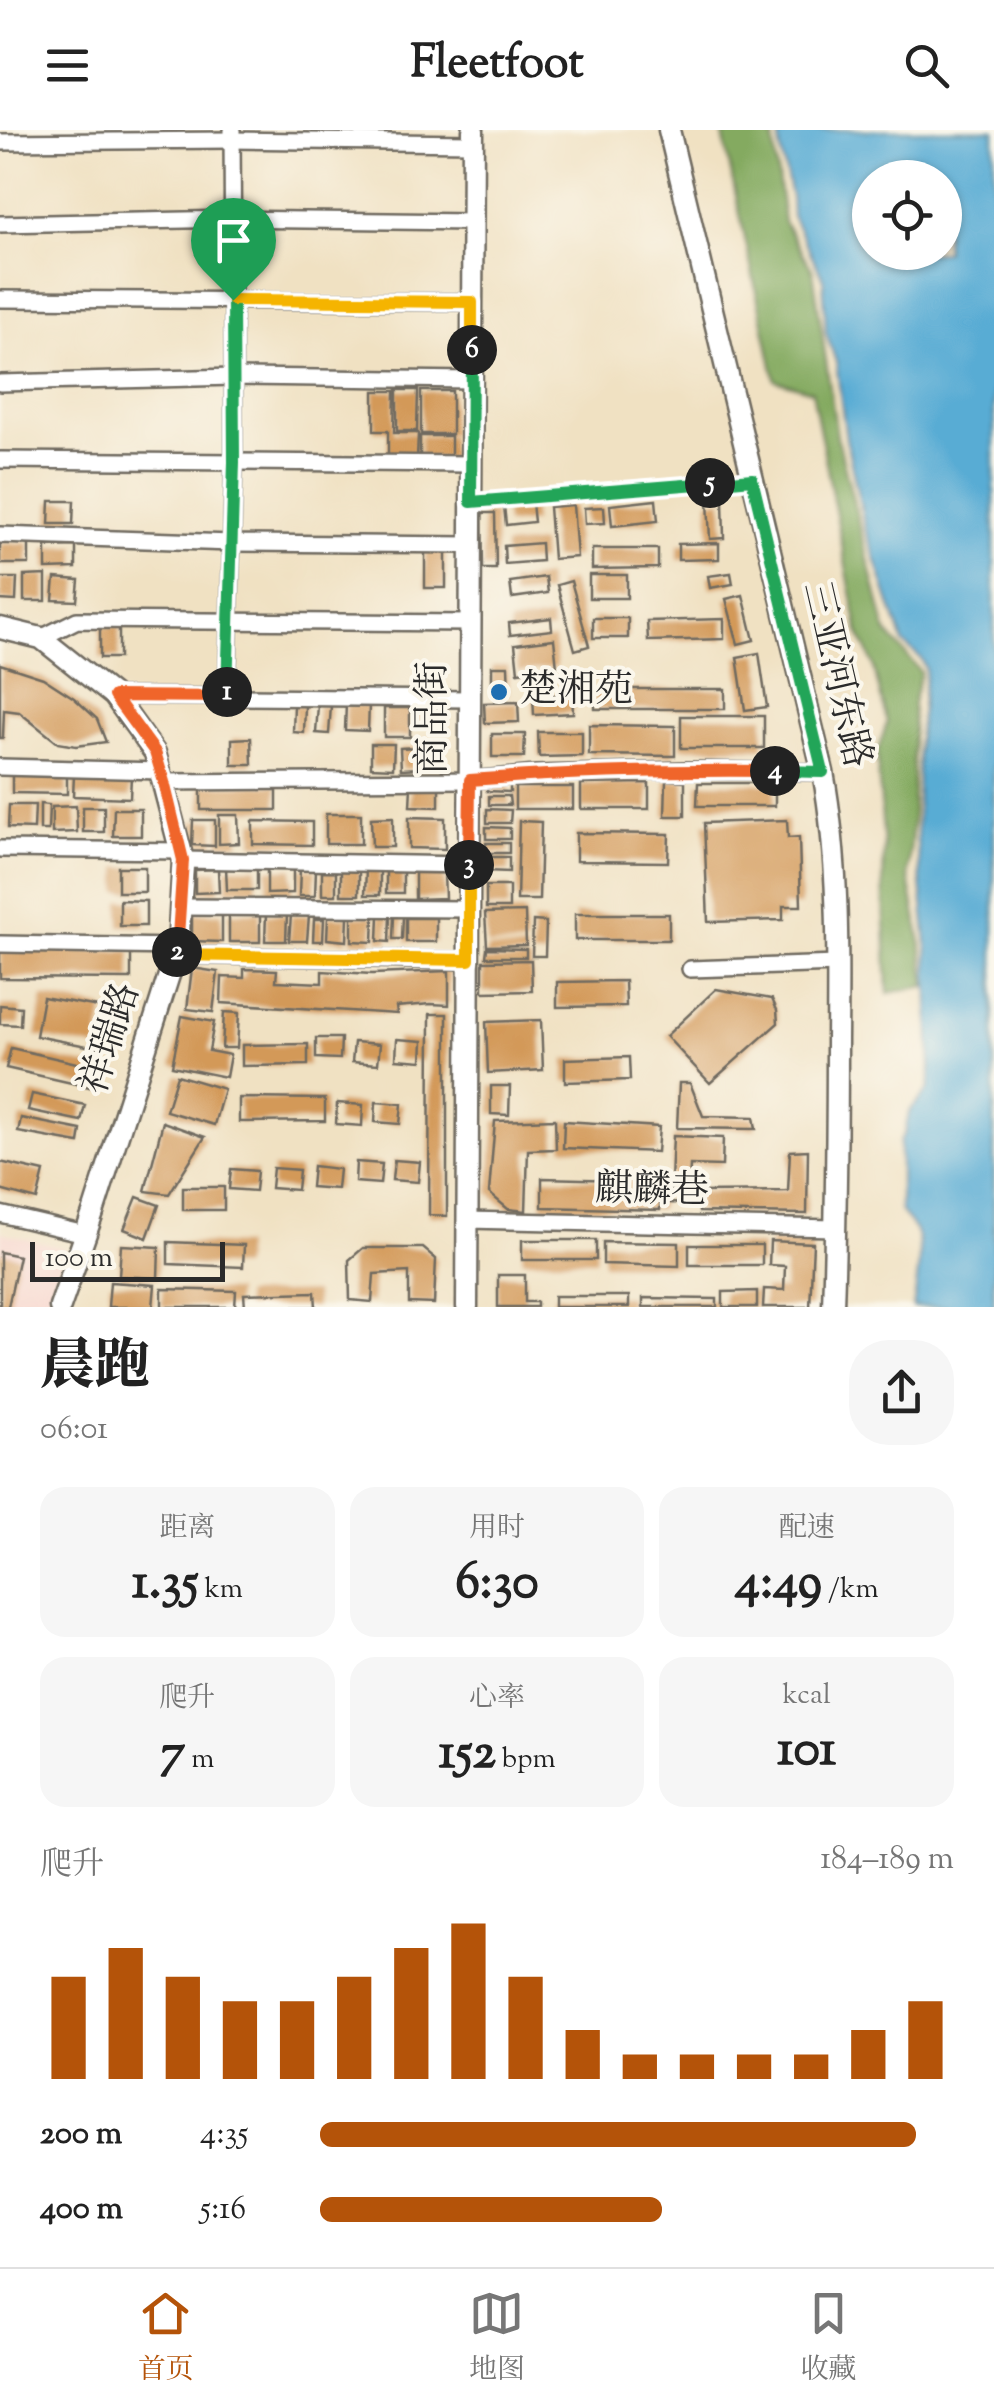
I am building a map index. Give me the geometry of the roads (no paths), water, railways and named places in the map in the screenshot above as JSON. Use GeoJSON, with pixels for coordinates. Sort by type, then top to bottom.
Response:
{"type":"FeatureCollection","features":[{"type":"Feature","properties":{"kind":"street","name":"三亚河东路"},"geometry":{"type":"LineString","coordinates":[[668,130],[830,812],[838,964],[833,1307]]}},
{"type":"Feature","properties":{"kind":"street"},"geometry":{"type":"LineString","coordinates":[[0,142],[232,135],[473,137]]}},
{"type":"Feature","properties":{"kind":"street"},"geometry":{"type":"LineString","coordinates":[[227,697],[234,462],[232,135]]}},
{"type":"Feature","properties":{"kind":"street","name":"商品街"},"geometry":{"type":"LineString","coordinates":[[467,1307],[473,137]]}},
{"type":"Feature","properties":{"kind":"street"},"geometry":{"type":"LineString","coordinates":[[0,224],[232,219],[472,222]]}},
{"type":"Feature","properties":{"kind":"street"},"geometry":{"type":"LineString","coordinates":[[0,298],[472,302]]}},
{"type":"Feature","properties":{"kind":"street"},"geometry":{"type":"LineString","coordinates":[[0,382],[234,377],[472,380]]}},
{"type":"Feature","properties":{"kind":"street"},"geometry":{"type":"LineString","coordinates":[[0,460],[471,464]]}},
{"type":"Feature","properties":{"kind":"street"},"geometry":{"type":"LineString","coordinates":[[0,536],[471,545]]}},
{"type":"Feature","properties":{"kind":"street"},"geometry":{"type":"LineString","coordinates":[[41,638],[77,620],[470,623]]}},
{"type":"Feature","properties":{"kind":"street","name":"祥瑞路"},"geometry":{"type":"LineString","coordinates":[[0,628],[41,638],[114,696],[155,752],[182,855],[177,951],[60,1307]]}},
{"type":"Feature","properties":{"kind":"street"},"geometry":{"type":"LineString","coordinates":[[114,696],[470,699]]}},
{"type":"Feature","properties":{"kind":"street"},"geometry":{"type":"LineString","coordinates":[[0,767],[162,776],[470,780],[685,770],[823,772]]}},
{"type":"Feature","properties":{"kind":"street"},"geometry":{"type":"LineString","coordinates":[[0,848],[469,865]]}},
{"type":"Feature","properties":{"kind":"street"},"geometry":{"type":"LineString","coordinates":[[181,908],[469,909]]}},
{"type":"Feature","properties":{"kind":"street"},"geometry":{"type":"LineString","coordinates":[[0,944],[469,960]]}},
{"type":"Feature","properties":{"kind":"street"},"geometry":{"type":"LineString","coordinates":[[690,969],[838,964]]}},
{"type":"Feature","properties":{"kind":"street"},"geometry":{"type":"LineString","coordinates":[[0,1214],[85,1234]]}},
{"type":"Feature","properties":{"kind":"street","name":"麒麟巷"},"geometry":{"type":"LineString","coordinates":[[468,1220],[836,1228]]}},
{"type":"Feature","properties":{"kind":"water"},"geometry":{"type":"Polygon","coordinates":[[[779,130],[994,130],[994,1307],[913,1307],[919,1246],[915,1230],[900,1209],[900,1141],[909,1112],[928,1090],[931,1074],[927,946],[917,842],[918,743],[926,670],[921,658],[903,643],[865,528],[846,439],[836,362],[826,333],[823,278],[792,216],[779,130]]]}},
{"type":"Feature","properties":{"kind":"place","name":"楚湘苑"},"geometry":{"type":"Point","coordinates":[499,692]}}]}
